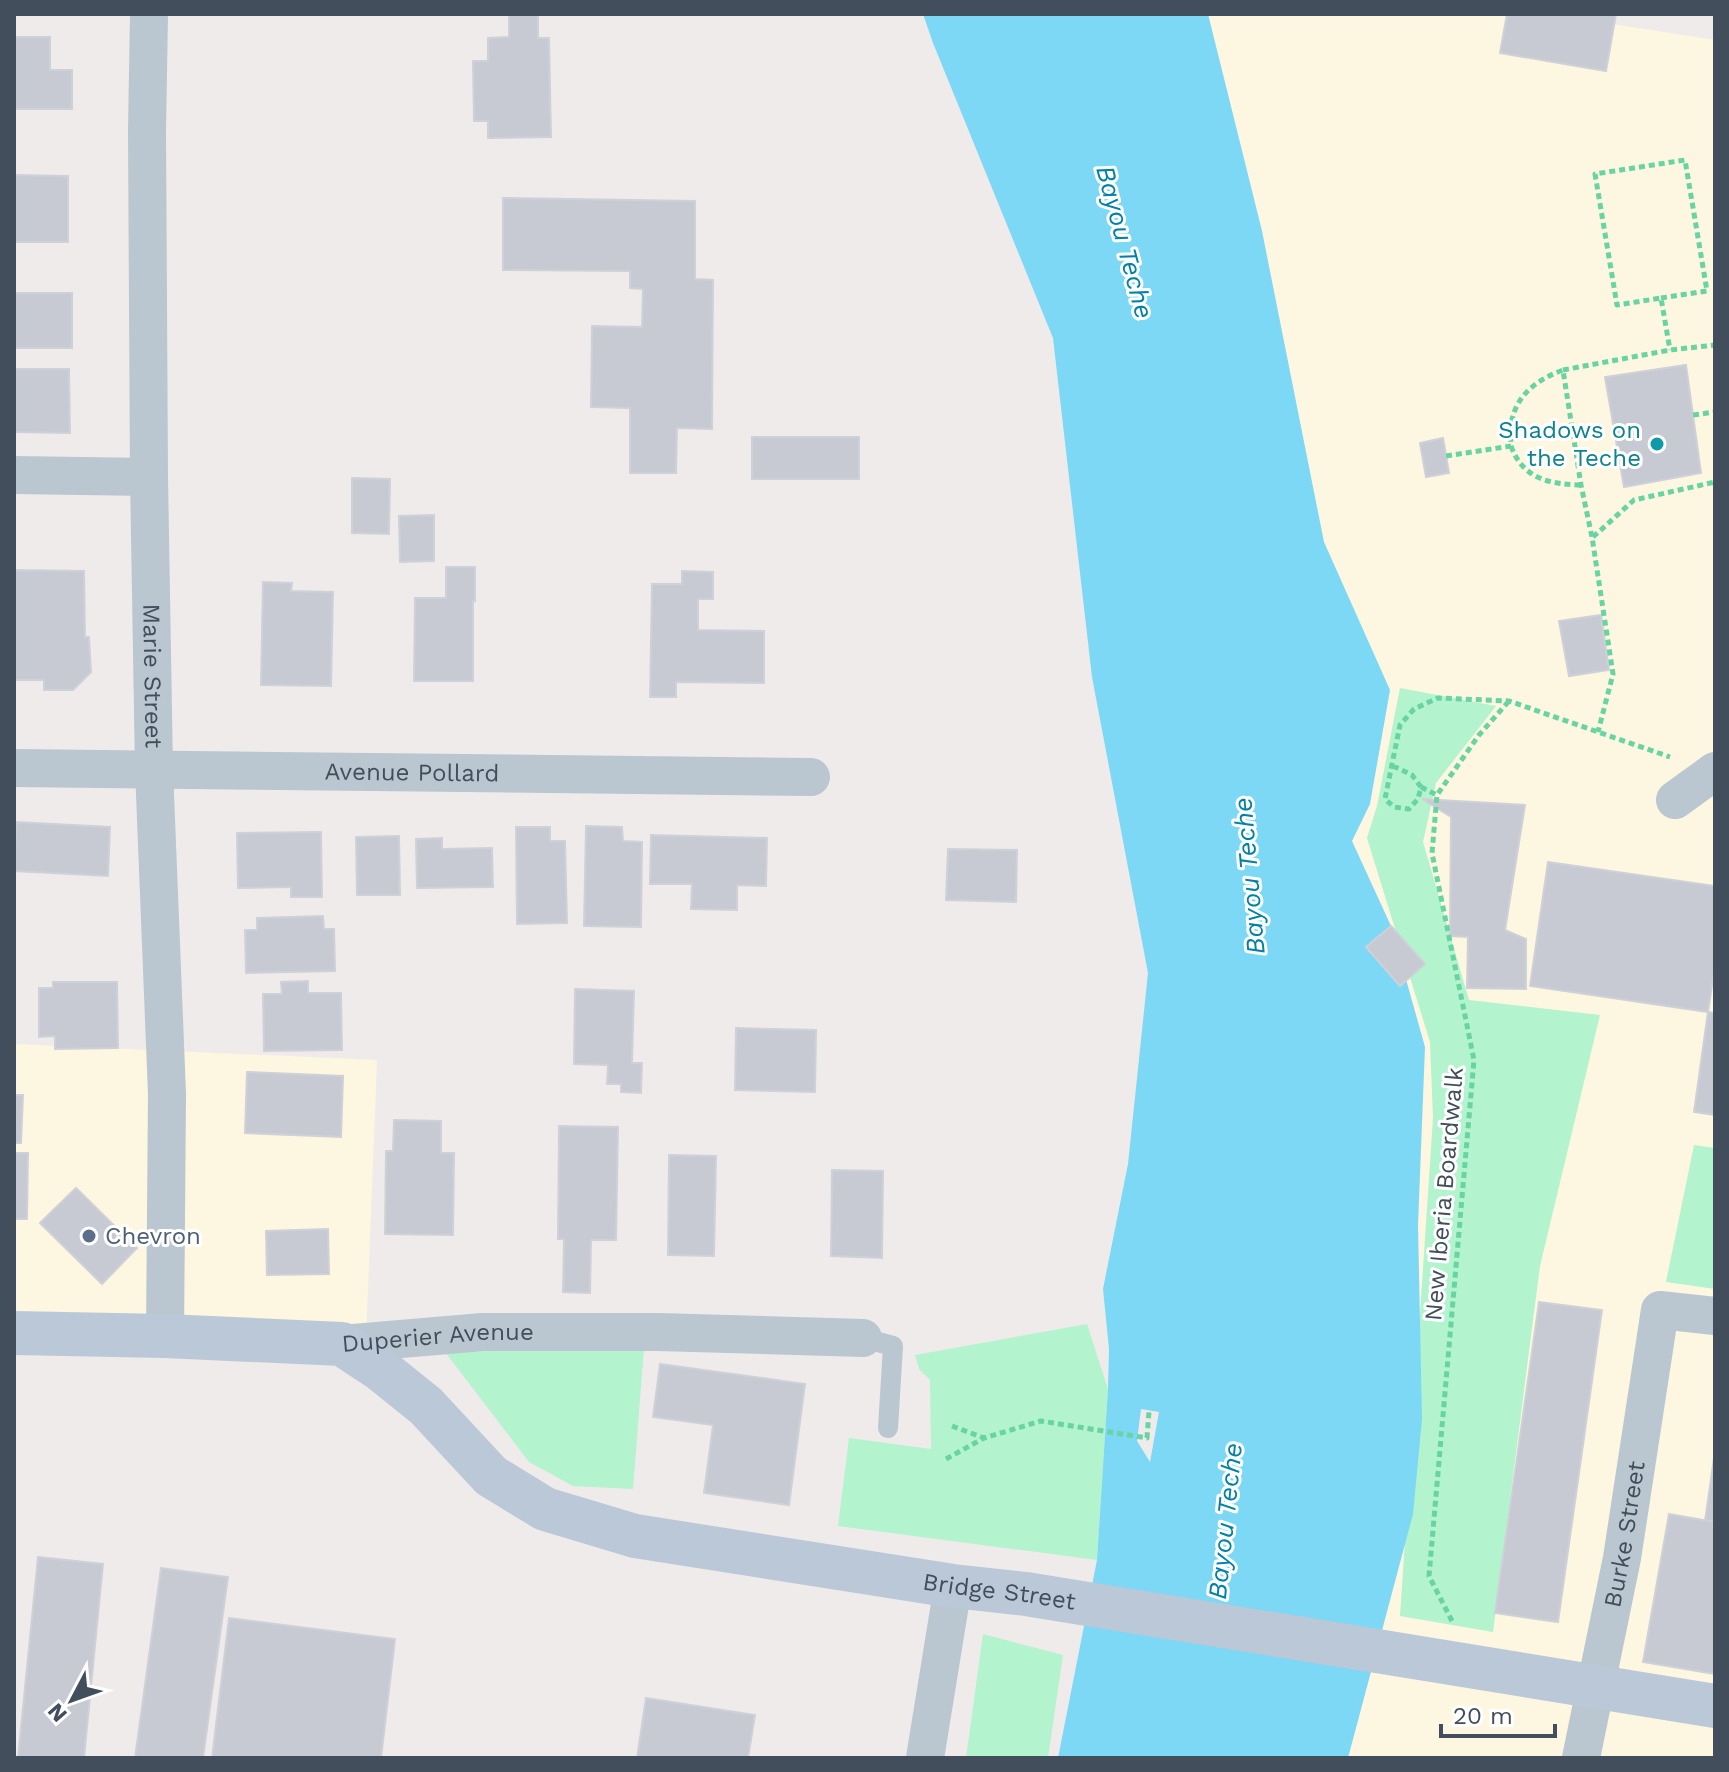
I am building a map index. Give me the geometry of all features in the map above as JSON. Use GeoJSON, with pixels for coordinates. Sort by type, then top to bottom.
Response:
{"type":"FeatureCollection","features":[{"type":"Feature","properties":{"kind":"main road","name":"Duperier Avenue"},"geometry":{"type":"LineString","coordinates":[[14,1333],[342,1344]]}},
{"type":"Feature","properties":{"kind":"main road","name":"Bridge Street"},"geometry":{"type":"LineString","coordinates":[[342,1344],[380,1369],[426,1406],[491,1476],[545,1509],[635,1536],[953,1586],[1026,1594],[1715,1706]]}},
{"type":"Feature","properties":{"kind":"street","name":"Marie Street"},"geometry":{"type":"LineString","coordinates":[[149,14],[149,477],[154,769],[167,1094],[165,1336]]}},
{"type":"Feature","properties":{"kind":"street"},"geometry":{"type":"LineString","coordinates":[[14,475],[149,477]]}},
{"type":"Feature","properties":{"kind":"street","name":"Avenue Pollard"},"geometry":{"type":"LineString","coordinates":[[14,768],[811,777]]}},
{"type":"Feature","properties":{"kind":"street"},"geometry":{"type":"LineString","coordinates":[[1675,800],[1714,771]]}},
{"type":"Feature","properties":{"kind":"street","name":"Burke Street"},"geometry":{"type":"LineString","coordinates":[[1581,1758],[1622,1558],[1660,1310],[1715,1316]]}},
{"type":"Feature","properties":{"kind":"street","name":"Duperier Avenue"},"geometry":{"type":"LineString","coordinates":[[342,1344],[483,1332],[658,1332],[863,1338]]}},
{"type":"Feature","properties":{"kind":"street"},"geometry":{"type":"LineString","coordinates":[[925,1758],[953,1586]]}},
{"type":"Feature","properties":{"kind":"lane"},"geometry":{"type":"LineString","coordinates":[[863,1338],[893,1346],[888,1428]]}},
{"type":"Feature","properties":{"kind":"path"},"geometry":{"type":"LineString","coordinates":[[1685,160],[1707,291],[1661,298],[1617,305],[1595,174],[1685,160]]}},
{"type":"Feature","properties":{"kind":"path"},"geometry":{"type":"LineString","coordinates":[[1661,298],[1670,350]]}},
{"type":"Feature","properties":{"kind":"path"},"geometry":{"type":"LineString","coordinates":[[1581,485],[1542,480],[1527,471],[1516,459],[1511,446],[1511,421],[1528,390],[1545,376],[1563,370],[1715,345]]}},
{"type":"Feature","properties":{"kind":"path"},"geometry":{"type":"LineString","coordinates":[[1563,370],[1613,674],[1598,732]]}},
{"type":"Feature","properties":{"kind":"path"},"geometry":{"type":"LineString","coordinates":[[1693,415],[1715,412]]}},
{"type":"Feature","properties":{"kind":"path"},"geometry":{"type":"LineString","coordinates":[[1446,456],[1511,446]]}},
{"type":"Feature","properties":{"kind":"path"},"geometry":{"type":"LineString","coordinates":[[1592,537],[1634,500],[1715,482]]}},
{"type":"Feature","properties":{"kind":"path"},"geometry":{"type":"LineString","coordinates":[[1421,787],[1418,799],[1409,809],[1394,807],[1385,799],[1400,725],[1414,709],[1438,698],[1509,701],[1714,771]]}},
{"type":"Feature","properties":{"kind":"path"},"geometry":{"type":"LineString","coordinates":[[1393,766],[1412,775],[1421,787],[1437,795],[1479,735],[1509,701]]}},
{"type":"Feature","properties":{"kind":"path","name":"New Iberia Boardwalk"},"geometry":{"type":"LineString","coordinates":[[1437,795],[1432,853],[1474,1060],[1429,1576],[1458,1633],[1446,1662]]}},
{"type":"Feature","properties":{"kind":"path"},"geometry":{"type":"LineString","coordinates":[[946,1459],[984,1438],[1041,1421],[1147,1438],[1149,1411]]}},
{"type":"Feature","properties":{"kind":"path"},"geometry":{"type":"LineString","coordinates":[[952,1426],[984,1438]]}},
{"type":"Feature","properties":{"kind":"shaded area"},"geometry":{"type":"Polygon","coordinates":[[[1191,14],[1548,14],[1715,40],[1715,1758],[1311,1758],[1191,14]]]}},
{"type":"Feature","properties":{"kind":"shaded area"},"geometry":{"type":"Polygon","coordinates":[[[14,1044],[377,1060],[366,1340],[14,1325],[14,1044]]]}},
{"type":"Feature","properties":{"kind":"green space"},"geometry":{"type":"Polygon","coordinates":[[[1400,688],[1496,706],[1436,783],[1423,842],[1469,1000],[1600,1015],[1540,1266],[1493,1632],[1400,1616],[1433,1118],[1430,1042],[1367,838],[1377,806],[1400,688]]]}},
{"type":"Feature","properties":{"kind":"green space"},"geometry":{"type":"Polygon","coordinates":[[[1694,1145],[1715,1148],[1715,1289],[1666,1282],[1694,1145]]]}},
{"type":"Feature","properties":{"kind":"green space"},"geometry":{"type":"Polygon","coordinates":[[[1087,1324],[1108,1389],[1097,1560],[838,1526],[849,1438],[931,1449],[930,1380],[919,1369],[915,1355],[1087,1324]]]}},
{"type":"Feature","properties":{"kind":"green space"},"geometry":{"type":"Polygon","coordinates":[[[644,1348],[633,1489],[573,1486],[529,1462],[445,1352],[644,1348]]]}},
{"type":"Feature","properties":{"kind":"green space"},"geometry":{"type":"Polygon","coordinates":[[[983,1634],[1063,1655],[1048,1758],[966,1758],[983,1634]]]}},
{"type":"Feature","properties":{"kind":"water","name":"Bayou Teche"},"geometry":{"type":"Polygon","coordinates":[[[923,14],[1208,14],[1262,231],[1324,542],[1390,690],[1370,804],[1352,841],[1391,926],[1425,1047],[1418,1225],[1422,1419],[1413,1514],[1348,1758],[1058,1758],[1097,1560],[1109,1349],[1103,1289],[1128,1164],[1148,973],[1092,677],[1053,338],[923,14]]]}},
{"type":"Feature","properties":{"kind":"pier"},"geometry":{"type":"Polygon","coordinates":[[[1141,1409],[1159,1412],[1150,1462],[1137,1441],[1141,1409]]]}},
{"type":"Feature","properties":{"kind":"building"},"geometry":{"type":"Polygon","coordinates":[[[1507,14],[1616,14],[1606,71],[1500,53],[1507,14]]]}},
{"type":"Feature","properties":{"kind":"building"},"geometry":{"type":"Polygon","coordinates":[[[509,15],[538,15],[538,38],[549,38],[551,137],[488,138],[488,121],[474,121],[473,61],[488,61],[488,38],[509,37],[509,15]]]}},
{"type":"Feature","properties":{"kind":"building"},"geometry":{"type":"Polygon","coordinates":[[[14,37],[50,37],[50,70],[72,70],[72,109],[14,109],[14,37]]]}},
{"type":"Feature","properties":{"kind":"building"},"geometry":{"type":"Polygon","coordinates":[[[14,175],[68,176],[68,242],[14,242],[14,175]]]}},
{"type":"Feature","properties":{"kind":"building"},"geometry":{"type":"Polygon","coordinates":[[[503,198],[695,201],[695,279],[713,280],[712,429],[677,428],[676,473],[630,473],[630,408],[591,407],[592,326],[642,327],[643,289],[630,288],[630,271],[503,270],[503,198]]]}},
{"type":"Feature","properties":{"kind":"building"},"geometry":{"type":"Polygon","coordinates":[[[14,293],[72,293],[72,348],[14,348],[14,293]]]}},
{"type":"Feature","properties":{"kind":"building","name":"Shadows on the Teche"},"geometry":{"type":"Polygon","coordinates":[[[1686,365],[1701,473],[1624,487],[1605,377],[1686,365]]]}},
{"type":"Feature","properties":{"kind":"building"},"geometry":{"type":"Polygon","coordinates":[[[14,369],[69,369],[70,433],[14,432],[14,369]]]}},
{"type":"Feature","properties":{"kind":"building"},"geometry":{"type":"Polygon","coordinates":[[[752,437],[859,437],[859,479],[752,479],[752,437]]]}},
{"type":"Feature","properties":{"kind":"building"},"geometry":{"type":"Polygon","coordinates":[[[1443,438],[1449,473],[1426,477],[1420,443],[1443,438]]]}},
{"type":"Feature","properties":{"kind":"building"},"geometry":{"type":"Polygon","coordinates":[[[352,478],[390,479],[389,534],[352,533],[352,478]]]}},
{"type":"Feature","properties":{"kind":"building"},"geometry":{"type":"Polygon","coordinates":[[[434,515],[434,561],[400,562],[399,516],[434,515]]]}},
{"type":"Feature","properties":{"kind":"building"},"geometry":{"type":"Polygon","coordinates":[[[446,567],[475,567],[473,681],[414,681],[415,598],[446,598],[446,567]]]}},
{"type":"Feature","properties":{"kind":"building"},"geometry":{"type":"Polygon","coordinates":[[[14,570],[84,571],[85,637],[89,637],[91,672],[73,690],[44,690],[44,680],[14,680],[14,570]]]}},
{"type":"Feature","properties":{"kind":"building"},"geometry":{"type":"Polygon","coordinates":[[[682,571],[713,572],[713,599],[698,599],[698,630],[764,631],[764,683],[676,682],[676,697],[650,697],[652,584],[682,584],[682,571]]]}},
{"type":"Feature","properties":{"kind":"building"},"geometry":{"type":"Polygon","coordinates":[[[263,582],[292,583],[291,591],[333,592],[331,686],[261,685],[263,582]]]}},
{"type":"Feature","properties":{"kind":"building"},"geometry":{"type":"Polygon","coordinates":[[[1601,615],[1609,670],[1569,676],[1559,621],[1601,615]]]}},
{"type":"Feature","properties":{"kind":"building"},"geometry":{"type":"Polygon","coordinates":[[[1422,799],[1525,805],[1505,930],[1526,939],[1526,989],[1467,988],[1468,937],[1450,936],[1451,817],[1422,799]]]}},
{"type":"Feature","properties":{"kind":"building"},"geometry":{"type":"Polygon","coordinates":[[[16,822],[110,827],[108,876],[14,871],[16,822]]]}},
{"type":"Feature","properties":{"kind":"building"},"geometry":{"type":"Polygon","coordinates":[[[586,826],[622,827],[623,841],[642,842],[641,927],[584,926],[586,826]]]}},
{"type":"Feature","properties":{"kind":"building"},"geometry":{"type":"Polygon","coordinates":[[[516,827],[550,827],[550,841],[565,841],[567,923],[517,924],[516,827]]]}},
{"type":"Feature","properties":{"kind":"building"},"geometry":{"type":"Polygon","coordinates":[[[321,832],[322,897],[291,897],[291,887],[238,888],[237,833],[321,832]]]}},
{"type":"Feature","properties":{"kind":"building"},"geometry":{"type":"Polygon","coordinates":[[[651,835],[767,838],[766,886],[737,885],[737,910],[691,909],[692,884],[650,884],[651,835]]]}},
{"type":"Feature","properties":{"kind":"building"},"geometry":{"type":"Polygon","coordinates":[[[399,836],[400,895],[357,895],[356,837],[399,836]]]}},
{"type":"Feature","properties":{"kind":"building"},"geometry":{"type":"Polygon","coordinates":[[[442,838],[442,849],[492,848],[493,887],[417,888],[416,839],[442,838]]]}},
{"type":"Feature","properties":{"kind":"building"},"geometry":{"type":"Polygon","coordinates":[[[948,849],[1017,850],[1016,902],[946,900],[948,849]]]}},
{"type":"Feature","properties":{"kind":"building"},"geometry":{"type":"Polygon","coordinates":[[[1548,862],[1715,886],[1715,965],[1708,1012],[1530,986],[1548,862]]]}},
{"type":"Feature","properties":{"kind":"building"},"geometry":{"type":"Polygon","coordinates":[[[323,916],[324,929],[334,929],[335,971],[246,973],[245,930],[257,930],[257,918],[323,916]]]}},
{"type":"Feature","properties":{"kind":"building"},"geometry":{"type":"Polygon","coordinates":[[[1391,926],[1425,964],[1400,986],[1366,947],[1391,926]]]}},
{"type":"Feature","properties":{"kind":"building"},"geometry":{"type":"Polygon","coordinates":[[[308,981],[308,993],[341,993],[342,1050],[264,1051],[263,994],[282,994],[281,982],[308,981]]]}},
{"type":"Feature","properties":{"kind":"building"},"geometry":{"type":"Polygon","coordinates":[[[53,982],[117,982],[118,1048],[55,1049],[55,1036],[39,1037],[39,988],[53,988],[53,982]]]}},
{"type":"Feature","properties":{"kind":"building"},"geometry":{"type":"Polygon","coordinates":[[[575,989],[634,991],[632,1063],[642,1063],[641,1093],[621,1092],[621,1084],[607,1084],[608,1065],[574,1064],[575,989]]]}},
{"type":"Feature","properties":{"kind":"building"},"geometry":{"type":"Polygon","coordinates":[[[1708,1012],[1715,1013],[1715,1115],[1694,1112],[1708,1012]]]}},
{"type":"Feature","properties":{"kind":"building"},"geometry":{"type":"Polygon","coordinates":[[[736,1028],[816,1030],[815,1092],[735,1090],[736,1028]]]}},
{"type":"Feature","properties":{"kind":"building"},"geometry":{"type":"Polygon","coordinates":[[[247,1072],[343,1076],[341,1137],[245,1133],[247,1072]]]}},
{"type":"Feature","properties":{"kind":"building"},"geometry":{"type":"Polygon","coordinates":[[[14,1095],[23,1095],[21,1143],[14,1143],[14,1095]]]}},
{"type":"Feature","properties":{"kind":"building"},"geometry":{"type":"Polygon","coordinates":[[[394,1120],[441,1121],[441,1153],[454,1153],[453,1235],[385,1234],[386,1151],[393,1151],[394,1120]]]}},
{"type":"Feature","properties":{"kind":"building"},"geometry":{"type":"Polygon","coordinates":[[[559,1126],[618,1127],[616,1240],[591,1240],[590,1293],[563,1292],[564,1239],[558,1239],[559,1126]]]}},
{"type":"Feature","properties":{"kind":"building"},"geometry":{"type":"Polygon","coordinates":[[[14,1153],[28,1153],[27,1219],[14,1219],[14,1153]]]}},
{"type":"Feature","properties":{"kind":"building"},"geometry":{"type":"Polygon","coordinates":[[[669,1155],[716,1156],[714,1256],[668,1255],[669,1155]]]}},
{"type":"Feature","properties":{"kind":"building"},"geometry":{"type":"Polygon","coordinates":[[[832,1170],[883,1171],[882,1258],[831,1256],[832,1170]]]}},
{"type":"Feature","properties":{"kind":"building","name":"Chevron"},"geometry":{"type":"Polygon","coordinates":[[[76,1188],[137,1248],[102,1284],[40,1223],[76,1188]]]}},
{"type":"Feature","properties":{"kind":"building"},"geometry":{"type":"Polygon","coordinates":[[[328,1229],[329,1274],[267,1275],[266,1231],[328,1229]]]}},
{"type":"Feature","properties":{"kind":"building"},"geometry":{"type":"Polygon","coordinates":[[[1539,1302],[1602,1310],[1558,1622],[1495,1613],[1539,1302]]]}},
{"type":"Feature","properties":{"kind":"building"},"geometry":{"type":"Polygon","coordinates":[[[660,1364],[805,1384],[789,1505],[704,1493],[713,1425],[653,1417],[660,1364]]]}},
{"type":"Feature","properties":{"kind":"building"},"geometry":{"type":"Polygon","coordinates":[[[1715,1451],[1715,1522],[1705,1521],[1715,1451]]]}},
{"type":"Feature","properties":{"kind":"building"},"geometry":{"type":"Polygon","coordinates":[[[1669,1514],[1715,1522],[1715,1674],[1643,1662],[1669,1514]]]}},
{"type":"Feature","properties":{"kind":"building"},"geometry":{"type":"Polygon","coordinates":[[[38,1557],[103,1564],[84,1758],[18,1758],[38,1557]]]}},
{"type":"Feature","properties":{"kind":"building"},"geometry":{"type":"Polygon","coordinates":[[[161,1568],[228,1577],[203,1758],[135,1758],[161,1568]]]}},
{"type":"Feature","properties":{"kind":"building"},"geometry":{"type":"Polygon","coordinates":[[[229,1618],[395,1639],[381,1758],[212,1758],[229,1618]]]}},
{"type":"Feature","properties":{"kind":"building"},"geometry":{"type":"Polygon","coordinates":[[[646,1698],[755,1715],[748,1758],[637,1758],[646,1698]]]}},
{"type":"Feature","properties":{"kind":"place","name":"Shadows on the Teche"},"geometry":{"type":"Point","coordinates":[1657,444]}},
{"type":"Feature","properties":{"kind":"place","name":"Chevron"},"geometry":{"type":"Point","coordinates":[89,1236]}}]}
